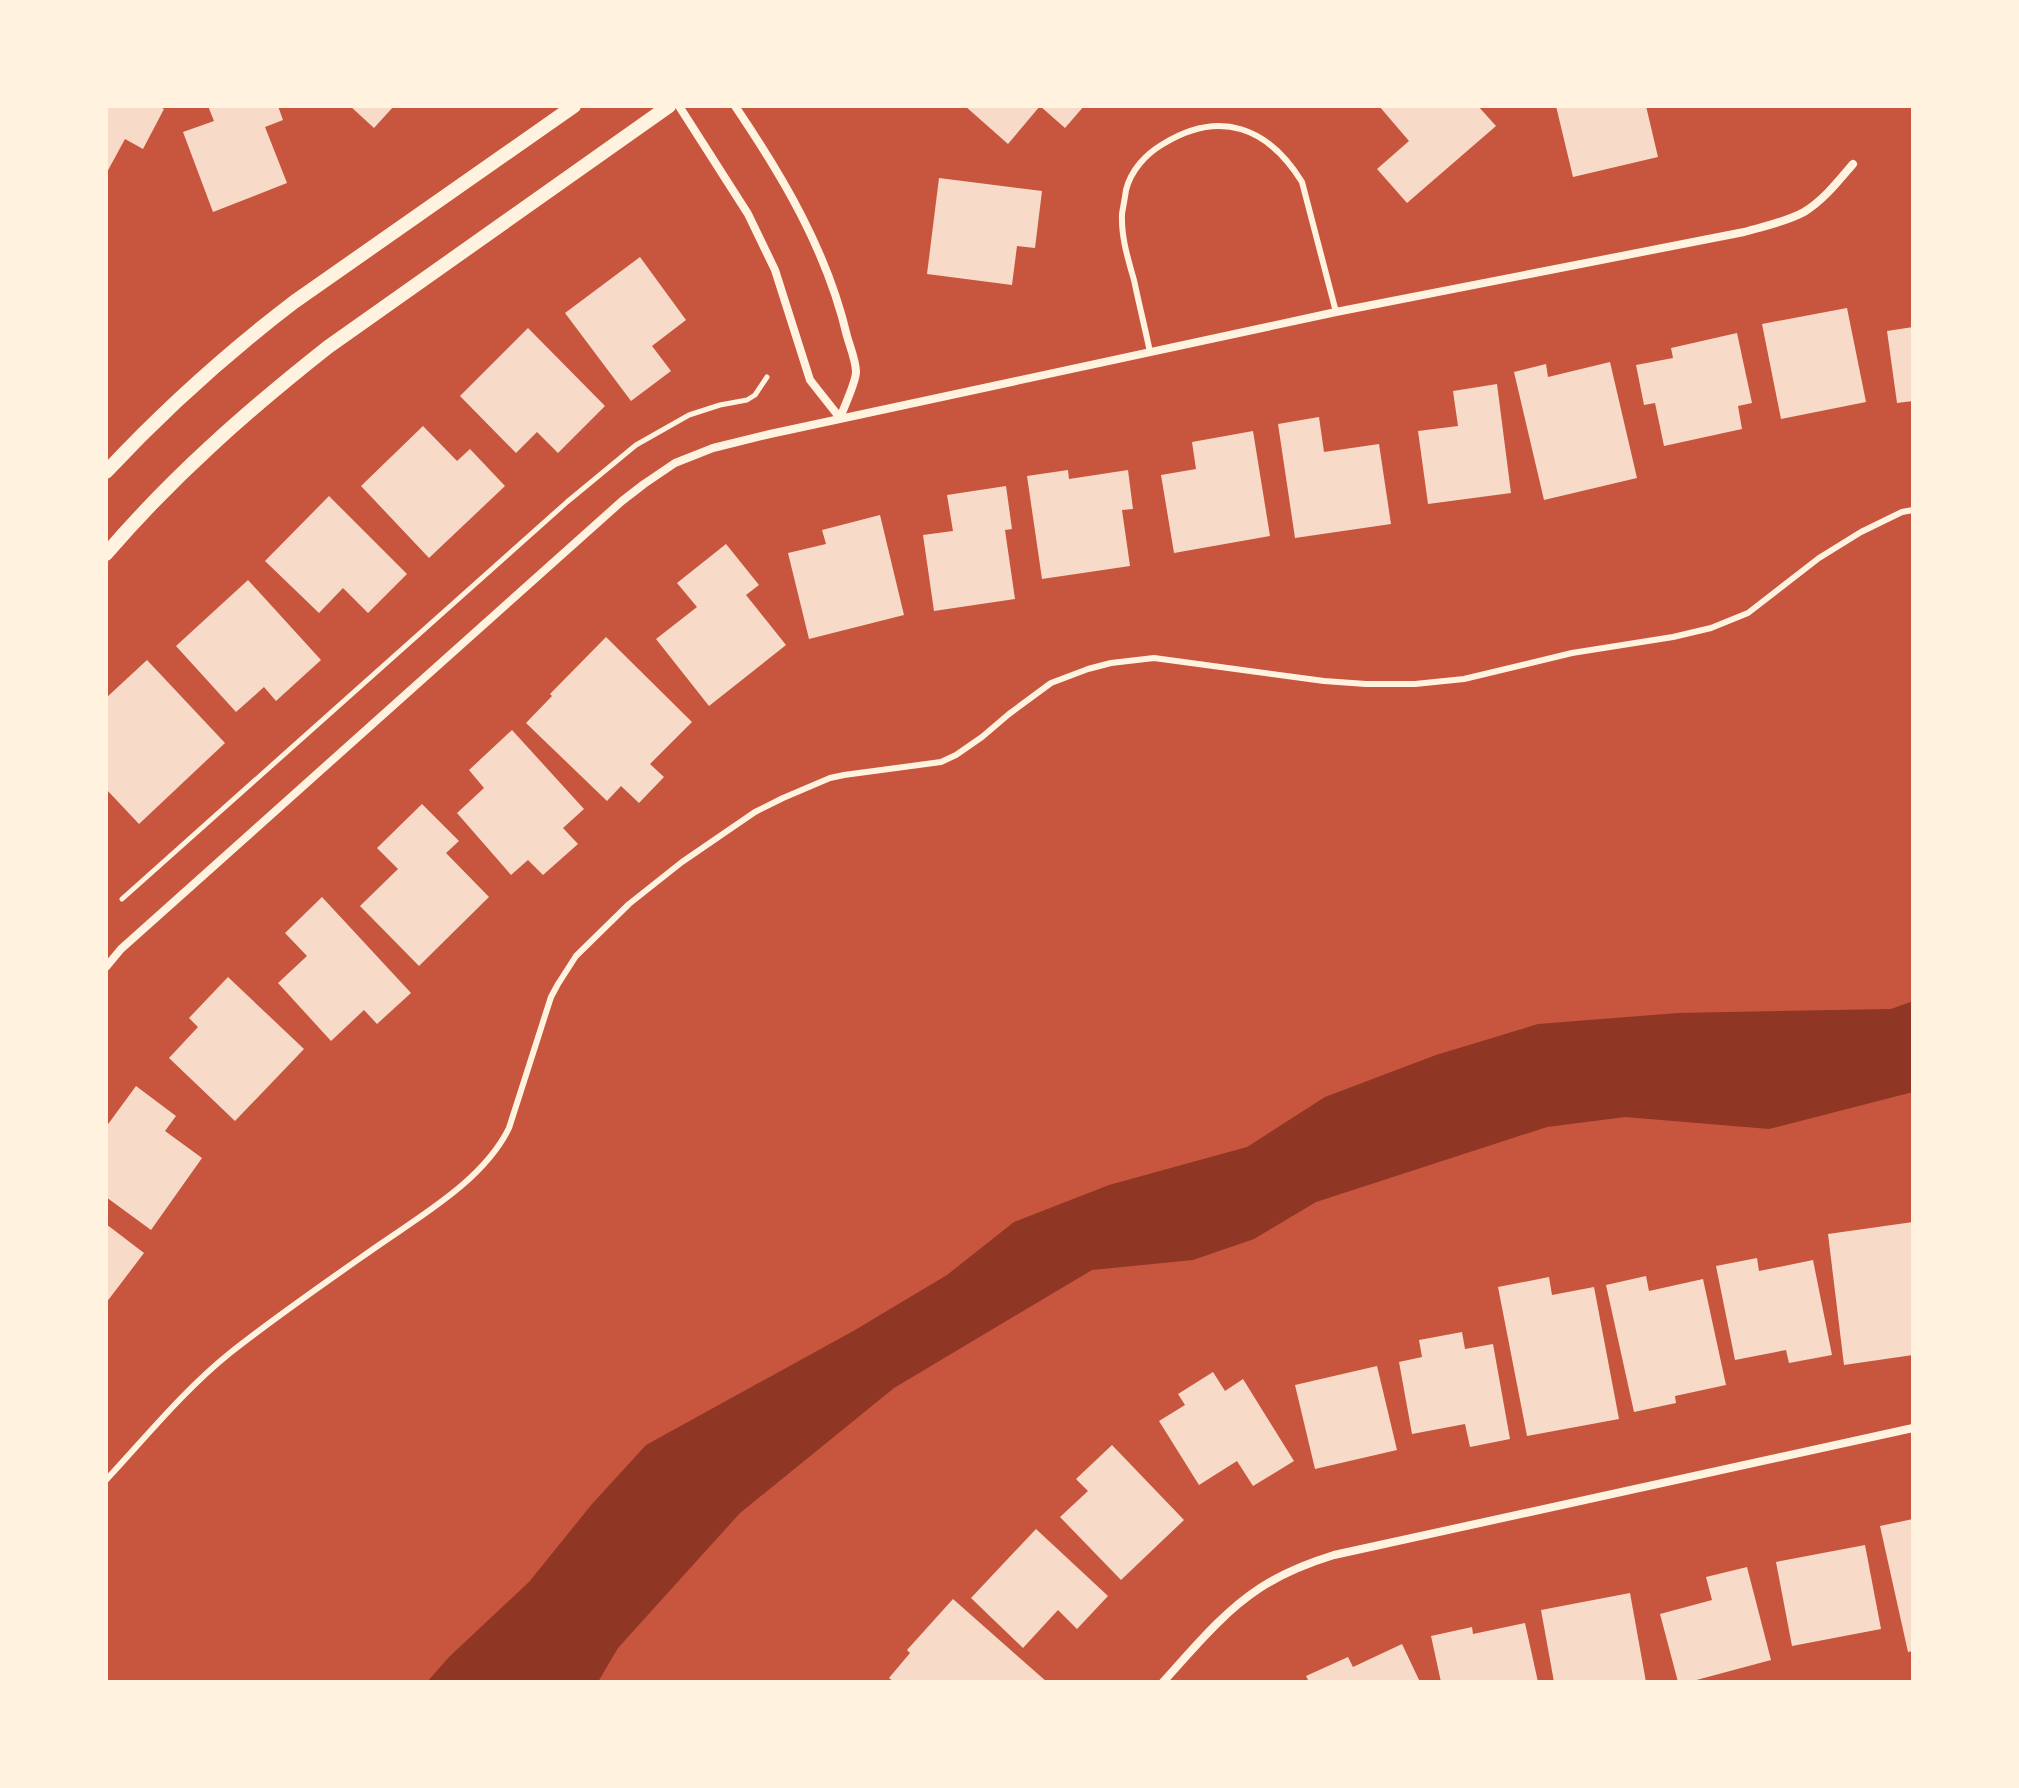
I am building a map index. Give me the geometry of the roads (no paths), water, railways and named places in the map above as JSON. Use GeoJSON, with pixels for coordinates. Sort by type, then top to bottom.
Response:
{"type":"FeatureCollection","features":[{"type":"Feature","properties":{"kind":"street"},"geometry":{"type":"LineString","coordinates":[[106,472],[169,408],[256,331],[574,106]]}},
{"type":"Feature","properties":{"kind":"street"},"geometry":{"type":"LineString","coordinates":[[106,554],[212,443],[282,383],[328,347],[669,106]]}},
{"type":"Feature","properties":{"kind":"street"},"geometry":{"type":"LineString","coordinates":[[679,106],[748,214],[781,286],[810,380],[840,418]]}},
{"type":"Feature","properties":{"kind":"street"},"geometry":{"type":"LineString","coordinates":[[735,106],[785,185],[831,279],[856,372],[840,418]]}},
{"type":"Feature","properties":{"kind":"street"},"geometry":{"type":"LineString","coordinates":[[106,967],[121,949],[622,501],[675,463],[713,448],[840,418],[1336,312],[1757,228],[1805,211],[1827,193],[1853,164]]}},
{"type":"Feature","properties":{"kind":"street"},"geometry":{"type":"LineString","coordinates":[[1163,1682],[1243,1601],[1260,1588],[1309,1563],[1508,1516],[1913,1428]]}},
{"type":"Feature","properties":{"kind":"lane"},"geometry":{"type":"LineString","coordinates":[[1150,352],[1124,242],[1122,214],[1127,186],[1133,173],[1153,150],[1178,135],[1206,126],[1235,126],[1264,140],[1294,170],[1302,182],[1336,312]]}},
{"type":"Feature","properties":{"kind":"lane"},"geometry":{"type":"LineString","coordinates":[[106,1480],[178,1402],[227,1355],[442,1200],[485,1165],[509,1128],[551,997],[576,956],[663,875],[755,812],[830,778],[941,762],[982,737],[1051,683],[1111,663],[1154,658],[1324,681],[1415,684],[1464,679],[1572,653],[1711,628],[1748,613],[1819,558],[1861,532],[1902,512],[1913,510]]}}]}
